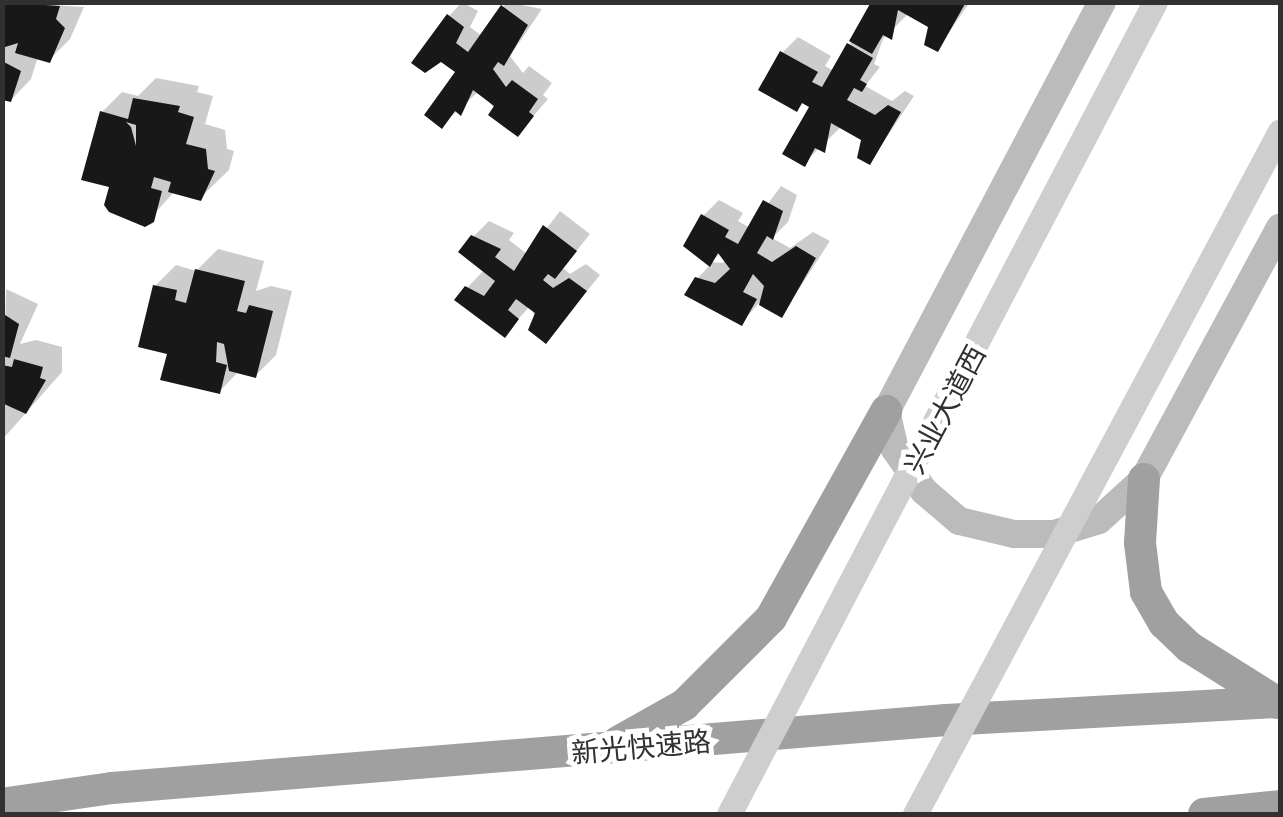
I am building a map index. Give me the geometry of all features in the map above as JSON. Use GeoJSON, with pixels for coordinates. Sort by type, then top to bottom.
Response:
{"type":"FeatureCollection","features":[{"type":"Feature","properties":{"kind":"highway"},"geometry":{"type":"LineString","coordinates":[[605,749],[684,706],[771,618],[886,411]]}},
{"type":"Feature","properties":{"kind":"highway"},"geometry":{"type":"LineString","coordinates":[[1144,479],[1140,544],[1146,592],[1164,623],[1189,647],[1279,702]]}},
{"type":"Feature","properties":{"kind":"highway","name":"新光快速路"},"geometry":{"type":"LineString","coordinates":[[2,804],[112,788],[946,720],[1279,702]]}},
{"type":"Feature","properties":{"kind":"highway"},"geometry":{"type":"LineString","coordinates":[[1204,814],[1280,806]]}},
{"type":"Feature","properties":{"kind":"main road"},"geometry":{"type":"LineString","coordinates":[[1102,2],[886,411],[895,449],[924,491],[959,520],[1014,534],[1054,534],[1099,520],[1144,479],[1280,227]]}},
{"type":"Feature","properties":{"kind":"street","name":"兴业大道西"},"geometry":{"type":"LineString","coordinates":[[729,814],[1156,2]]}},
{"type":"Feature","properties":{"kind":"street"},"geometry":{"type":"LineString","coordinates":[[916,814],[1280,131]]}},
{"type":"Feature","properties":{"kind":"building"},"geometry":{"type":"Polygon","coordinates":[[[2,2],[60,6],[56,19],[65,28],[50,63],[15,53],[18,43],[2,48],[2,2]]]}},
{"type":"Feature","properties":{"kind":"building"},"geometry":{"type":"Polygon","coordinates":[[[871,2],[966,2],[938,52],[924,45],[928,27],[898,10],[892,40],[883,35],[872,54],[849,41],[871,2]]]}},
{"type":"Feature","properties":{"kind":"building"},"geometry":{"type":"Polygon","coordinates":[[[501,5],[528,25],[504,66],[498,62],[493,69],[506,87],[512,80],[538,99],[529,112],[534,116],[518,137],[488,115],[494,106],[473,90],[461,116],[455,111],[442,129],[424,115],[455,72],[441,62],[425,73],[411,63],[447,14],[464,27],[456,43],[468,52],[501,5]]]}},
{"type":"Feature","properties":{"kind":"building"},"geometry":{"type":"Polygon","coordinates":[[[847,43],[873,58],[860,80],[867,84],[862,92],[854,88],[847,100],[875,115],[888,105],[901,112],[870,165],[857,158],[861,140],[831,123],[825,153],[815,148],[805,167],[782,154],[809,107],[802,103],[797,112],[758,90],[780,51],[818,72],[812,82],[822,87],[847,43]]]}},
{"type":"Feature","properties":{"kind":"building"},"geometry":{"type":"Polygon","coordinates":[[[2,61],[21,71],[11,102],[2,100],[2,61]]]}},
{"type":"Feature","properties":{"kind":"building"},"geometry":{"type":"Polygon","coordinates":[[[133,98],[180,106],[178,112],[194,117],[186,144],[206,149],[208,169],[215,171],[201,201],[168,192],[171,182],[154,177],[151,188],[162,191],[154,222],[145,227],[109,212],[104,205],[109,187],[81,180],[100,111],[128,119],[133,98]],[[126,122],[136,146],[136,125],[126,122]]]}},
{"type":"Feature","properties":{"kind":"building"},"geometry":{"type":"Polygon","coordinates":[[[763,200],[783,211],[773,240],[767,236],[757,253],[772,262],[796,246],[816,258],[782,318],[759,305],[764,286],[753,274],[743,292],[757,299],[742,326],[684,295],[695,277],[715,283],[730,269],[718,253],[710,267],[683,246],[701,214],[729,230],[725,237],[738,244],[763,200]]]}},
{"type":"Feature","properties":{"kind":"building"},"geometry":{"type":"Polygon","coordinates":[[[543,225],[577,251],[555,279],[548,274],[543,280],[553,288],[569,278],[587,291],[546,344],[528,330],[535,313],[516,299],[508,310],[519,319],[505,338],[454,300],[465,286],[484,296],[495,281],[458,252],[471,235],[501,249],[495,257],[514,271],[543,225]]]}},
{"type":"Feature","properties":{"kind":"building"},"geometry":{"type":"Polygon","coordinates":[[[195,269],[245,281],[237,311],[246,313],[249,305],[273,311],[256,378],[229,371],[224,344],[217,342],[216,362],[227,365],[220,394],[160,380],[167,354],[138,347],[153,285],[177,290],[175,300],[186,303],[195,269]]]}},
{"type":"Feature","properties":{"kind":"building"},"geometry":{"type":"Polygon","coordinates":[[[2,313],[19,324],[10,358],[2,356],[2,313]]]}},
{"type":"Feature","properties":{"kind":"building"},"geometry":{"type":"Polygon","coordinates":[[[14,359],[43,367],[40,378],[46,380],[26,414],[2,403],[2,365],[12,367],[14,359]]]}}]}
